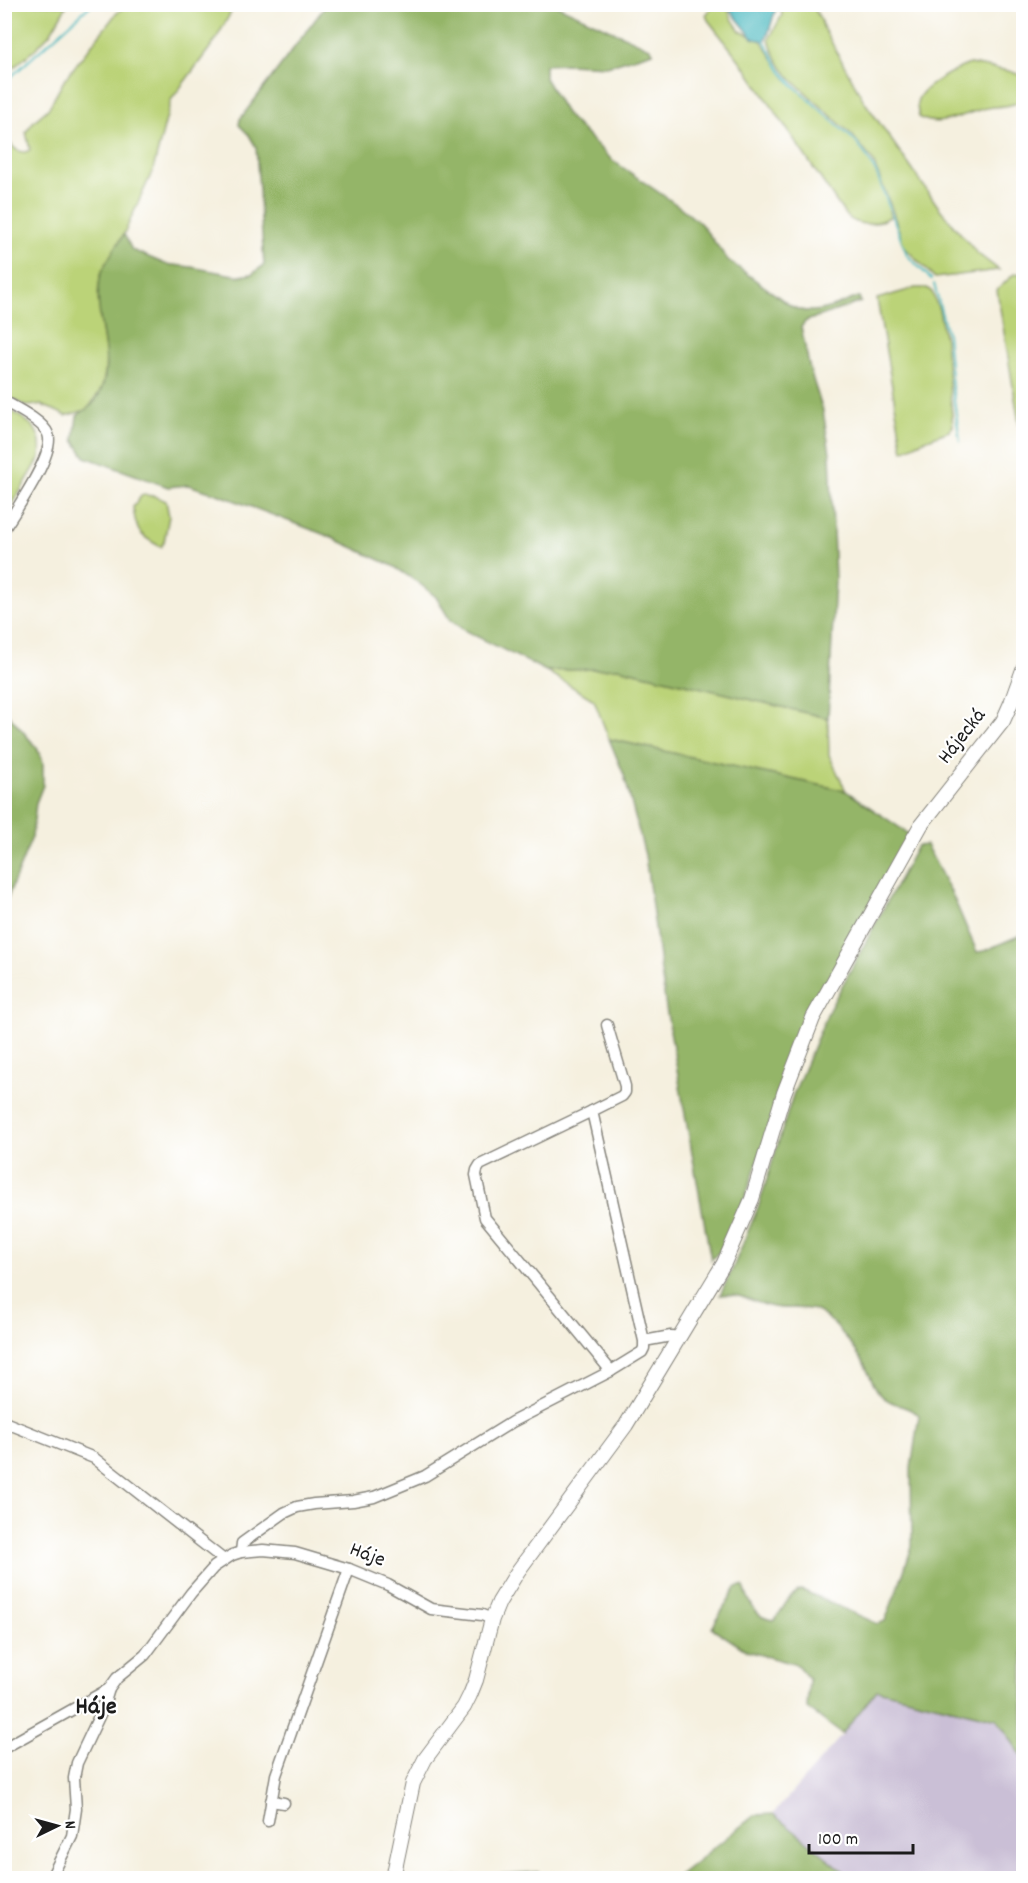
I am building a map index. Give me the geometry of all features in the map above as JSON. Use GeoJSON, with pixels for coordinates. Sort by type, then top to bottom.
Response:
{"type":"FeatureCollection","features":[{"type":"Feature","properties":{"kind":"main road","name":"Hájecká"},"geometry":{"type":"LineString","coordinates":[[393,1878],[413,1783],[425,1759],[464,1707],[476,1680],[492,1619],[508,1585],[626,1425],[724,1263],[752,1199],[784,1093],[813,1018],[921,825],[1003,721],[1023,667]]}},
{"type":"Feature","properties":{"kind":"street"},"geometry":{"type":"LineString","coordinates":[[4,401],[44,427],[49,435],[50,444],[46,460],[4,529]]}},
{"type":"Feature","properties":{"kind":"street"},"geometry":{"type":"LineString","coordinates":[[607,1025],[625,1086],[622,1096],[480,1166],[476,1175],[485,1218],[611,1371]]}},
{"type":"Feature","properties":{"kind":"street"},"geometry":{"type":"LineString","coordinates":[[241,1552],[242,1543],[284,1513],[305,1505],[374,1497],[425,1476],[512,1422],[611,1371],[642,1352],[644,1341],[592,1111]]}},
{"type":"Feature","properties":{"kind":"street"},"geometry":{"type":"LineString","coordinates":[[644,1341],[671,1335],[680,1337]]}},
{"type":"Feature","properties":{"kind":"street"},"geometry":{"type":"LineString","coordinates":[[4,1422],[94,1458],[224,1560]]}},
{"type":"Feature","properties":{"kind":"street","name":"Háje"},"geometry":{"type":"LineString","coordinates":[[51,1878],[72,1836],[76,1809],[74,1778],[77,1763],[103,1708],[109,1689],[117,1678],[145,1655],[191,1593],[224,1560],[241,1552],[281,1550],[349,1569],[388,1585],[431,1609],[482,1615],[492,1619]]}},
{"type":"Feature","properties":{"kind":"street"},"geometry":{"type":"LineString","coordinates":[[268,1821],[276,1775],[349,1569]]}},
{"type":"Feature","properties":{"kind":"street","name":"Háje"},"geometry":{"type":"LineString","coordinates":[[4,1748],[109,1689]]}},
{"type":"Feature","properties":{"kind":"street"},"geometry":{"type":"LineString","coordinates":[[271,1801],[284,1803]]}},
{"type":"Feature","properties":{"kind":"shaded area"},"geometry":{"type":"Polygon","coordinates":[[[877,1690],[997,1719],[1023,1758],[1023,1878],[852,1878],[773,1814],[842,1735],[877,1690]]]}},
{"type":"Feature","properties":{"kind":"green space"},"geometry":{"type":"Polygon","coordinates":[[[5,4],[67,5],[50,34],[5,75],[5,4]]]}},
{"type":"Feature","properties":{"kind":"green space"},"geometry":{"type":"Polygon","coordinates":[[[327,4],[556,5],[650,48],[653,52],[607,66],[545,65],[545,78],[567,115],[612,160],[701,224],[728,260],[791,306],[799,310],[816,311],[859,297],[861,302],[806,321],[801,327],[810,370],[823,411],[830,453],[835,580],[828,718],[618,668],[546,671],[464,630],[450,620],[436,597],[393,566],[328,536],[220,495],[188,485],[168,487],[85,457],[74,440],[77,416],[95,401],[102,387],[105,372],[106,357],[98,294],[101,273],[124,234],[132,250],[165,264],[239,276],[252,274],[264,265],[256,147],[239,125],[240,119],[327,4]]]}},
{"type":"Feature","properties":{"kind":"green space"},"geometry":{"type":"Polygon","coordinates":[[[126,5],[235,5],[215,41],[171,100],[153,170],[124,234],[100,277],[100,319],[106,354],[102,388],[88,409],[66,416],[41,405],[25,406],[5,394],[4,135],[18,151],[30,150],[26,132],[33,122],[48,109],[65,79],[115,15],[126,5]]]}},
{"type":"Feature","properties":{"kind":"green space"},"geometry":{"type":"Polygon","coordinates":[[[713,5],[726,5],[740,31],[761,40],[786,78],[854,140],[872,164],[888,202],[890,217],[878,222],[862,224],[846,216],[747,70],[708,20],[706,15],[713,5]]]}},
{"type":"Feature","properties":{"kind":"green space"},"geometry":{"type":"Polygon","coordinates":[[[780,5],[812,5],[864,101],[940,209],[977,253],[999,270],[935,278],[904,247],[873,161],[853,136],[791,79],[775,56],[769,39],[782,15],[780,5]]]}},
{"type":"Feature","properties":{"kind":"green space"},"geometry":{"type":"Polygon","coordinates":[[[970,64],[1023,76],[1023,100],[944,121],[927,121],[919,117],[917,103],[924,91],[948,74],[970,64]]]}},
{"type":"Feature","properties":{"kind":"green space"},"geometry":{"type":"Polygon","coordinates":[[[1024,273],[1023,447],[997,290],[1014,274],[1024,273]]]}},
{"type":"Feature","properties":{"kind":"green space"},"geometry":{"type":"Polygon","coordinates":[[[915,288],[927,288],[932,292],[939,310],[945,340],[953,426],[949,431],[903,451],[877,299],[915,288]]]}},
{"type":"Feature","properties":{"kind":"green space"},"geometry":{"type":"Polygon","coordinates":[[[5,407],[33,426],[41,447],[40,458],[5,517],[5,407]]]}},
{"type":"Feature","properties":{"kind":"green space"},"geometry":{"type":"Polygon","coordinates":[[[142,495],[155,496],[166,501],[169,516],[161,547],[139,532],[135,522],[133,507],[142,495]]]}},
{"type":"Feature","properties":{"kind":"green space"},"geometry":{"type":"Polygon","coordinates":[[[618,668],[828,718],[829,755],[846,791],[609,739],[594,700],[546,671],[618,668]]]}},
{"type":"Feature","properties":{"kind":"green space"},"geometry":{"type":"Polygon","coordinates":[[[4,705],[8,714],[37,748],[43,763],[43,785],[36,803],[32,837],[5,904],[4,705]]]}},
{"type":"Feature","properties":{"kind":"green space"},"geometry":{"type":"Polygon","coordinates":[[[609,739],[846,791],[909,834],[797,1038],[737,1222],[722,1249],[711,1260],[666,1008],[645,855],[624,775],[609,739]]]}},
{"type":"Feature","properties":{"kind":"green space"},"geometry":{"type":"Polygon","coordinates":[[[926,845],[952,894],[977,952],[1023,934],[1023,1758],[997,1719],[877,1690],[842,1734],[807,1708],[809,1679],[797,1665],[747,1651],[712,1628],[736,1587],[742,1586],[754,1609],[762,1617],[768,1619],[774,1620],[789,1599],[802,1590],[878,1624],[885,1621],[912,1546],[911,1468],[919,1415],[888,1401],[879,1393],[862,1360],[825,1316],[805,1308],[774,1307],[739,1296],[720,1295],[759,1205],[793,1095],[828,1012],[917,846],[926,845]]]}},
{"type":"Feature","properties":{"kind":"green space"},"geometry":{"type":"Polygon","coordinates":[[[773,1814],[852,1878],[647,1878],[677,1877],[755,1815],[773,1814]]]}},
{"type":"Feature","properties":{"kind":"green space"},"geometry":{"type":"Polygon","coordinates":[[[538,1872],[541,1878],[454,1878],[458,1877],[538,1872]]]}},
{"type":"Feature","properties":{"kind":"water"},"geometry":{"type":"Polygon","coordinates":[[[728,5],[778,5],[765,41],[754,39],[728,5]]]}},
{"type":"Feature","properties":{"kind":"waterway"},"geometry":{"type":"LineString","coordinates":[[4,83],[92,4]]}},
{"type":"Feature","properties":{"kind":"waterway"},"geometry":{"type":"LineString","coordinates":[[764,40],[781,71],[794,86],[854,140],[866,155],[876,172],[907,255],[931,279]]}},
{"type":"Feature","properties":{"kind":"waterway"},"geometry":{"type":"LineString","coordinates":[[934,284],[947,334],[960,441]]}},
{"type":"Feature","properties":{"kind":"district","name":"Háje"},"geometry":{"type":"Point","coordinates":[96,1708]}}]}
